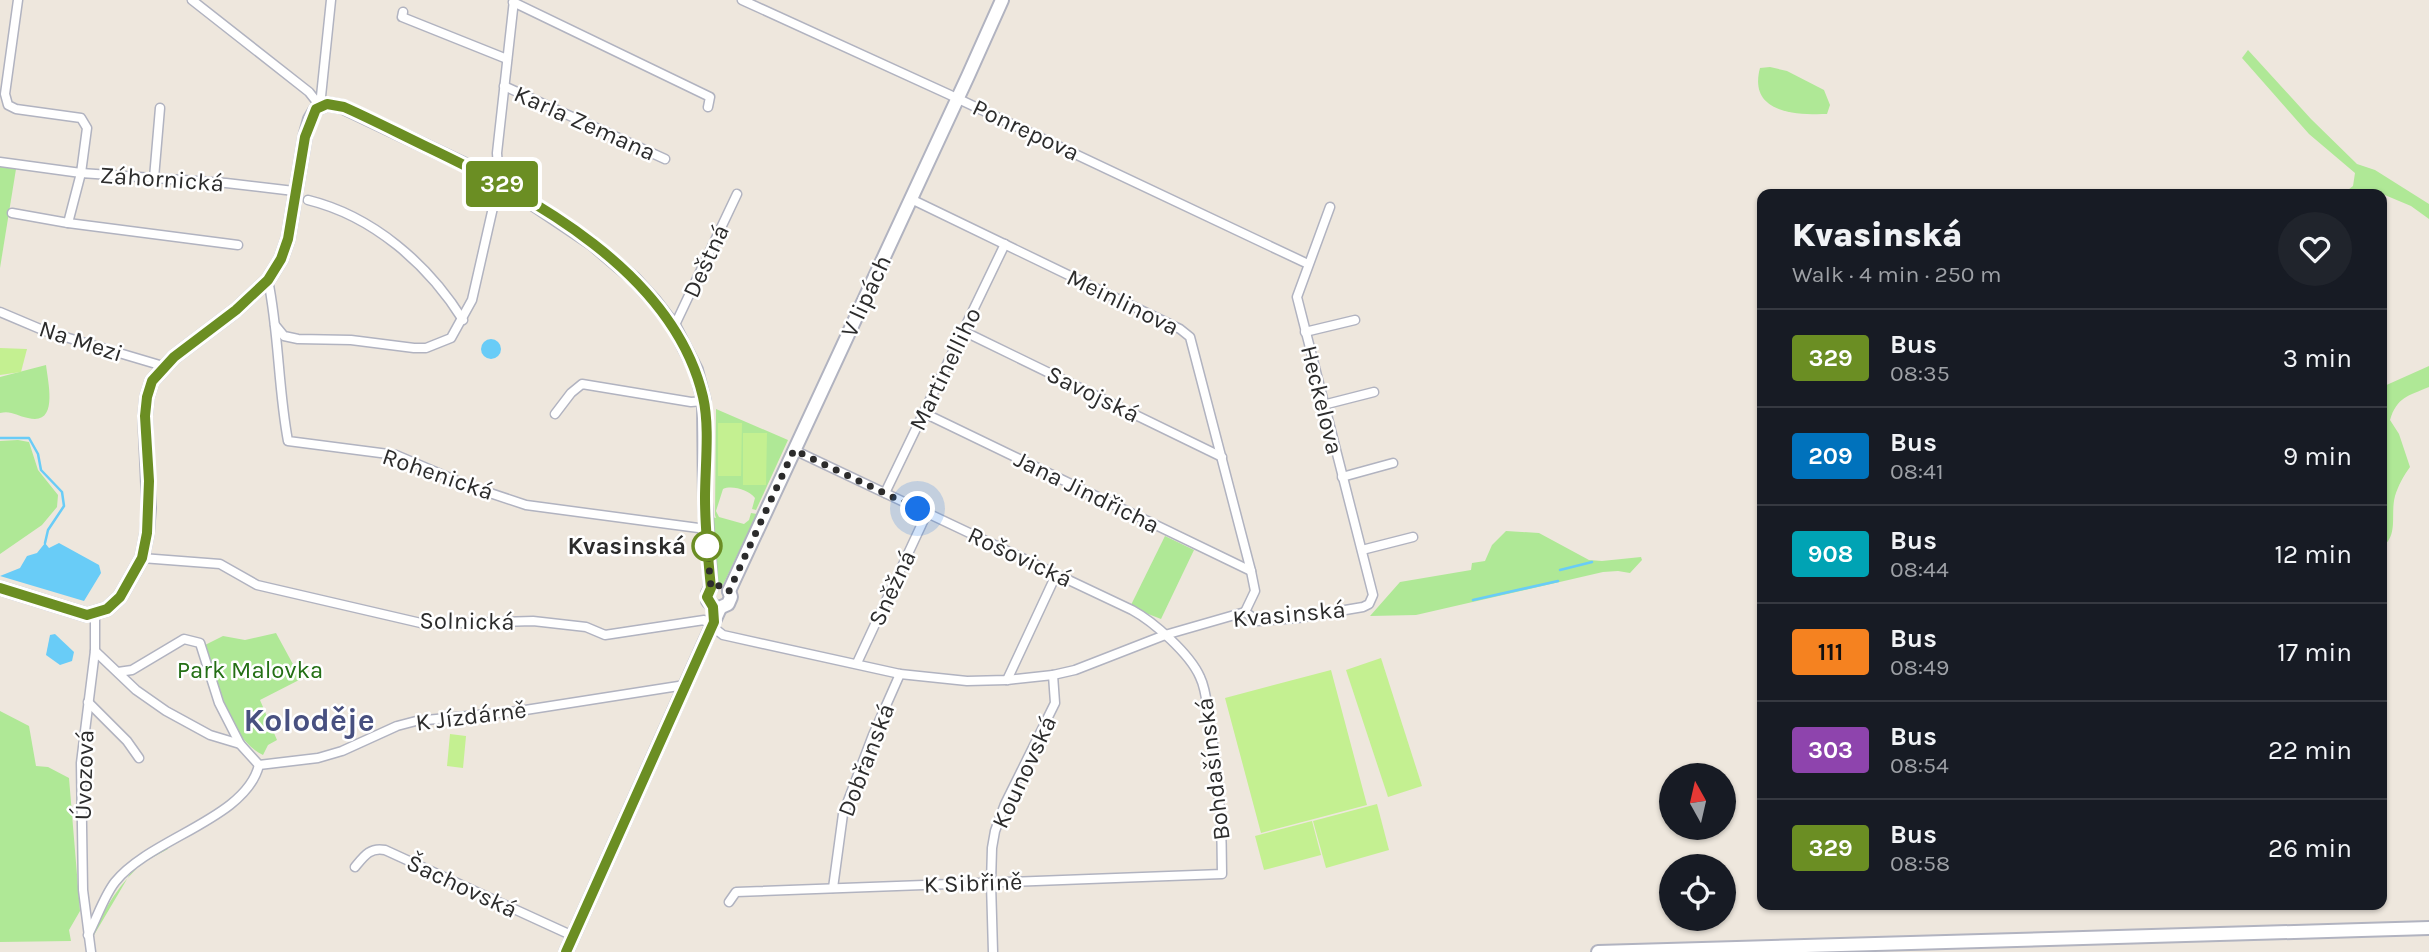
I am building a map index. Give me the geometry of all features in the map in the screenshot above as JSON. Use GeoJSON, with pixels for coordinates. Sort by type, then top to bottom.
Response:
{"type":"FeatureCollection","features":[{"type":"Feature","properties":{"kind":"street"},"geometry":{"type":"LineString","coordinates":[[0,162],[81,173],[87,128],[81,118],[16,109],[8,104],[5,94],[18,0]]}},
{"type":"Feature","properties":{"kind":"street"},"geometry":{"type":"LineString","coordinates":[[192,0],[309,92],[320,106]]}},
{"type":"Feature","properties":{"kind":"street"},"geometry":{"type":"LineString","coordinates":[[320,106],[331,0]]}},
{"type":"Feature","properties":{"kind":"street","name":"Ponrepova"},"geometry":{"type":"LineString","coordinates":[[742,0],[958,98],[1308,264]]}},
{"type":"Feature","properties":{"kind":"street","name":"V lipách"},"geometry":{"type":"LineString","coordinates":[[729,591],[1002,0]]}},
{"type":"Feature","properties":{"kind":"street"},"geometry":{"type":"LineString","coordinates":[[275,325],[284,337],[298,339],[351,340],[426,348],[451,338],[472,300],[499,181],[497,153],[513,1],[710,97],[708,107]]}},
{"type":"Feature","properties":{"kind":"street"},"geometry":{"type":"LineString","coordinates":[[403,12],[402,17],[507,59]]}},
{"type":"Feature","properties":{"kind":"street","name":"Karla Zemana"},"geometry":{"type":"LineString","coordinates":[[504,86],[665,159]]}},
{"type":"Feature","properties":{"kind":"street"},"geometry":{"type":"LineString","coordinates":[[0,588],[78,613],[95,614],[117,601],[142,558],[149,508],[146,407],[152,381],[163,366],[236,310],[268,280],[281,259],[288,239],[294,191],[307,127],[313,113],[320,106],[327,104],[344,107],[499,181],[592,243],[654,300],[674,327],[696,370],[704,401],[706,529],[711,588],[707,597],[716,608],[713,624],[566,952]]}},
{"type":"Feature","properties":{"kind":"street"},"geometry":{"type":"LineString","coordinates":[[154,178],[160,108]]}},
{"type":"Feature","properties":{"kind":"street","name":"Záhornická"},"geometry":{"type":"LineString","coordinates":[[68,223],[81,173],[294,191]]}},
{"type":"Feature","properties":{"kind":"street","name":"Deštná"},"geometry":{"type":"LineString","coordinates":[[674,327],[737,194]]}},
{"type":"Feature","properties":{"kind":"street","name":"Meinlinova"},"geometry":{"type":"LineString","coordinates":[[911,199],[1187,333],[1193,343],[1251,571],[1255,591],[1245,612]]}},
{"type":"Feature","properties":{"kind":"street"},"geometry":{"type":"LineString","coordinates":[[308,200],[332,206],[393,241],[451,301],[463,320]]}},
{"type":"Feature","properties":{"kind":"street","name":"Heckelova"},"geometry":{"type":"LineString","coordinates":[[1330,207],[1297,296],[1373,595]]}},
{"type":"Feature","properties":{"kind":"street"},"geometry":{"type":"LineString","coordinates":[[12,213],[238,245]]}},
{"type":"Feature","properties":{"kind":"street","name":"Martinelliho"},"geometry":{"type":"LineString","coordinates":[[885,494],[1005,244]]}},
{"type":"Feature","properties":{"kind":"street","name":"Rohenická"},"geometry":{"type":"LineString","coordinates":[[268,280],[288,442],[396,456],[469,486],[526,505],[706,529]]}},
{"type":"Feature","properties":{"kind":"street","name":"Na Mezi"},"geometry":{"type":"LineString","coordinates":[[0,312],[45,331],[163,366]]}},
{"type":"Feature","properties":{"kind":"street"},"geometry":{"type":"LineString","coordinates":[[1305,332],[1356,320]]}},
{"type":"Feature","properties":{"kind":"street","name":"Savojská"},"geometry":{"type":"LineString","coordinates":[[963,331],[1222,457]]}},
{"type":"Feature","properties":{"kind":"street"},"geometry":{"type":"LineString","coordinates":[[555,414],[571,393],[582,384],[691,402],[704,401]]}},
{"type":"Feature","properties":{"kind":"street"},"geometry":{"type":"LineString","coordinates":[[1323,405],[1374,392]]}},
{"type":"Feature","properties":{"kind":"street","name":"Jana Jindřicha"},"geometry":{"type":"LineString","coordinates":[[924,413],[1251,571]]}},
{"type":"Feature","properties":{"kind":"street","name":"Rošovická"},"geometry":{"type":"LineString","coordinates":[[794,450],[1137,613],[1165,635]]}},
{"type":"Feature","properties":{"kind":"street"},"geometry":{"type":"LineString","coordinates":[[1342,477],[1394,463]]}},
{"type":"Feature","properties":{"kind":"street","name":"Sněžná"},"geometry":{"type":"LineString","coordinates":[[857,663],[927,513]]}},
{"type":"Feature","properties":{"kind":"street"},"geometry":{"type":"LineString","coordinates":[[1362,550],[1413,537]]}},
{"type":"Feature","properties":{"kind":"street","name":"Solnická"},"geometry":{"type":"LineString","coordinates":[[142,558],[220,564],[257,585],[425,624],[533,621],[586,627],[605,635],[693,621],[704,620],[713,624]]}},
{"type":"Feature","properties":{"kind":"street"},"geometry":{"type":"LineString","coordinates":[[1007,680],[1056,575]]}},
{"type":"Feature","properties":{"kind":"street"},"geometry":{"type":"LineString","coordinates":[[711,588],[721,585],[729,591],[730,601],[725,607],[716,608]]}},
{"type":"Feature","properties":{"kind":"street","name":"Kvasinská"},"geometry":{"type":"LineString","coordinates":[[713,624],[723,635],[900,674],[967,681],[1007,680],[1053,675],[1103,660],[1165,635],[1245,612],[1258,621],[1298,618],[1363,607],[1373,595]]}},
{"type":"Feature","properties":{"kind":"street","name":"Úvozová"},"geometry":{"type":"LineString","coordinates":[[91,952],[83,890],[81,763],[95,651],[95,614]]}},
{"type":"Feature","properties":{"kind":"street","name":"Bohdašínská"},"geometry":{"type":"LineString","coordinates":[[1165,635],[1185,655],[1200,676],[1216,762],[1222,816],[1223,874]]}},
{"type":"Feature","properties":{"kind":"street"},"geometry":{"type":"LineString","coordinates":[[89,935],[115,882],[160,845],[233,803],[256,778],[259,765],[240,744],[219,703],[200,643],[184,639],[132,670],[118,672]]}},
{"type":"Feature","properties":{"kind":"street"},"geometry":{"type":"LineString","coordinates":[[95,651],[136,690],[166,711],[210,735],[240,744]]}},
{"type":"Feature","properties":{"kind":"street","name":"Dobřanská"},"geometry":{"type":"LineString","coordinates":[[833,888],[846,804],[900,674]]}},
{"type":"Feature","properties":{"kind":"street","name":"Kounovská"},"geometry":{"type":"LineString","coordinates":[[993,952],[991,883],[995,831],[1005,804],[1055,703],[1053,675]]}},
{"type":"Feature","properties":{"kind":"street","name":"K Jízdárně"},"geometry":{"type":"LineString","coordinates":[[259,765],[318,758],[416,721],[519,711],[685,685]]}},
{"type":"Feature","properties":{"kind":"street"},"geometry":{"type":"LineString","coordinates":[[88,702],[127,741],[139,758]]}},
{"type":"Feature","properties":{"kind":"street","name":"Šachovská"},"geometry":{"type":"LineString","coordinates":[[355,867],[368,852],[376,848],[385,850],[573,936]]}},
{"type":"Feature","properties":{"kind":"street","name":"K Sibřině"},"geometry":{"type":"LineString","coordinates":[[729,902],[736,891],[1223,874]]}},
{"type":"Feature","properties":{"kind":"street"},"geometry":{"type":"LineString","coordinates":[[1598,952],[2429,928]]}},
{"type":"Feature","properties":{"kind":"green space"},"geometry":{"type":"Polygon","coordinates":[[[2248,50],[2311,119],[2357,164],[2375,170],[2429,204],[2429,219],[2411,206],[2387,196],[2387,189],[2349,189],[2353,186],[2355,173],[2309,134],[2242,58],[2248,50]]]}},
{"type":"Feature","properties":{"kind":"green space"},"geometry":{"type":"Polygon","coordinates":[[[1760,68],[1787,71],[1824,90],[1830,105],[1827,114],[1789,112],[1767,103],[1758,83],[1760,68]]]}},
{"type":"Feature","properties":{"kind":"green space"},"geometry":{"type":"Polygon","coordinates":[[[0,166],[16,169],[0,268],[0,166]]]}},
{"type":"Feature","properties":{"kind":"green space"},"geometry":{"type":"Polygon","coordinates":[[[0,348],[27,349],[21,372],[0,375],[0,348]]]}},
{"type":"Feature","properties":{"kind":"green space"},"geometry":{"type":"Polygon","coordinates":[[[46,365],[49,401],[44,416],[38,419],[0,413],[0,377],[46,365]]]}},
{"type":"Feature","properties":{"kind":"green space"},"geometry":{"type":"Polygon","coordinates":[[[2429,366],[2429,387],[2400,402],[2390,420],[2399,434],[2410,467],[2396,492],[2392,531],[2387,542],[2387,385],[2429,366]]]}},
{"type":"Feature","properties":{"kind":"green space"},"geometry":{"type":"Polygon","coordinates":[[[716,409],[788,440],[756,510],[752,509],[755,498],[749,493],[735,488],[723,489],[716,511],[719,517],[744,524],[751,513],[757,514],[723,585],[717,583],[712,517],[716,518],[715,515],[716,409]]]}},
{"type":"Feature","properties":{"kind":"green space"},"geometry":{"type":"Polygon","coordinates":[[[718,423],[742,423],[741,476],[718,476],[718,423]]]}},
{"type":"Feature","properties":{"kind":"green space"},"geometry":{"type":"Polygon","coordinates":[[[743,433],[767,433],[766,485],[743,485],[743,433]]]}},
{"type":"Feature","properties":{"kind":"green space"},"geometry":{"type":"Polygon","coordinates":[[[0,441],[29,442],[38,470],[58,495],[57,507],[42,525],[0,554],[0,441]]]}},
{"type":"Feature","properties":{"kind":"green space"},"geometry":{"type":"Polygon","coordinates":[[[1506,531],[1539,533],[1589,560],[1641,557],[1642,560],[1630,573],[1603,572],[1416,615],[1370,616],[1400,582],[1471,570],[1472,563],[1485,561],[1492,545],[1506,531]]]}},
{"type":"Feature","properties":{"kind":"green space"},"geometry":{"type":"Polygon","coordinates":[[[1165,536],[1194,550],[1161,619],[1130,607],[1165,536]]]}},
{"type":"Feature","properties":{"kind":"green space","name":"Park Malovka"},"geometry":{"type":"Polygon","coordinates":[[[276,633],[301,679],[260,700],[277,740],[268,745],[263,755],[251,747],[233,721],[205,645],[223,636],[245,640],[276,633]]]}},
{"type":"Feature","properties":{"kind":"green space"},"geometry":{"type":"Polygon","coordinates":[[[1381,658],[1422,786],[1388,797],[1346,670],[1381,658]]]}},
{"type":"Feature","properties":{"kind":"green space"},"geometry":{"type":"Polygon","coordinates":[[[1331,670],[1367,805],[1261,833],[1225,698],[1331,670]]]}},
{"type":"Feature","properties":{"kind":"green space"},"geometry":{"type":"Polygon","coordinates":[[[0,711],[29,726],[36,766],[48,767],[69,778],[80,911],[69,930],[71,941],[0,942],[0,711]]]}},
{"type":"Feature","properties":{"kind":"green space"},"geometry":{"type":"Polygon","coordinates":[[[450,734],[466,736],[463,768],[447,766],[450,734]]]}},
{"type":"Feature","properties":{"kind":"green space"},"geometry":{"type":"Polygon","coordinates":[[[1377,804],[1389,850],[1326,868],[1313,821],[1377,804]]]}},
{"type":"Feature","properties":{"kind":"green space"},"geometry":{"type":"Polygon","coordinates":[[[1312,821],[1321,855],[1264,870],[1255,836],[1312,821]]]}},
{"type":"Feature","properties":{"kind":"green space"},"geometry":{"type":"Polygon","coordinates":[[[166,846],[168,849],[139,867],[155,853],[166,846]]]}},
{"type":"Feature","properties":{"kind":"green space"},"geometry":{"type":"Polygon","coordinates":[[[127,879],[92,943],[94,933],[97,924],[127,879]]]}},
{"type":"Feature","properties":{"kind":"water"},"geometry":{"type":"Polygon","coordinates":[[[491,339],[498,342],[501,349],[498,356],[491,359],[484,356],[481,349],[484,342],[491,339]]]}},
{"type":"Feature","properties":{"kind":"water"},"geometry":{"type":"Polygon","coordinates":[[[45,543],[49,548],[59,543],[99,565],[101,573],[84,601],[0,576],[20,568],[27,556],[37,553],[45,543]]]}},
{"type":"Feature","properties":{"kind":"water"},"geometry":{"type":"Polygon","coordinates":[[[55,634],[74,652],[72,661],[60,665],[46,655],[50,635],[55,634]]]}},
{"type":"Feature","properties":{"kind":"waterway"},"geometry":{"type":"LineString","coordinates":[[0,438],[29,438],[38,454],[41,470],[62,492],[64,506],[48,530],[45,543]]}},
{"type":"Feature","properties":{"kind":"waterway"},"geometry":{"type":"LineString","coordinates":[[1560,570],[1592,562]]}},
{"type":"Feature","properties":{"kind":"waterway"},"geometry":{"type":"LineString","coordinates":[[1473,600],[1558,581]]}},
{"type":"Feature","properties":{"kind":"bus line","name":"329"},"geometry":{"type":"LineString","coordinates":[[0,588],[87,615],[115,604],[128,586],[142,558],[147,533],[149,481],[145,416],[152,381],[163,366],[236,310],[268,280],[281,259],[288,239],[294,191],[307,127],[316,109],[327,104],[344,107],[499,181],[592,243],[654,300],[674,327],[696,370],[704,401],[706,529],[711,588],[707,597],[713,607],[714,622],[566,952]]}},
{"type":"Feature","properties":{"kind":"place","name":"Kvasinská"},"geometry":{"type":"Point","coordinates":[707,546]}},
{"type":"Feature","properties":{"kind":"district","name":"Koloděje"},"geometry":{"type":"Point","coordinates":[309,720]}},
{"type":"Feature","properties":{"kind":"route"},"geometry":{"type":"LineString","coordinates":[[707,546],[711,588],[721,585],[729,591],[794,450],[918,509]]}}]}
